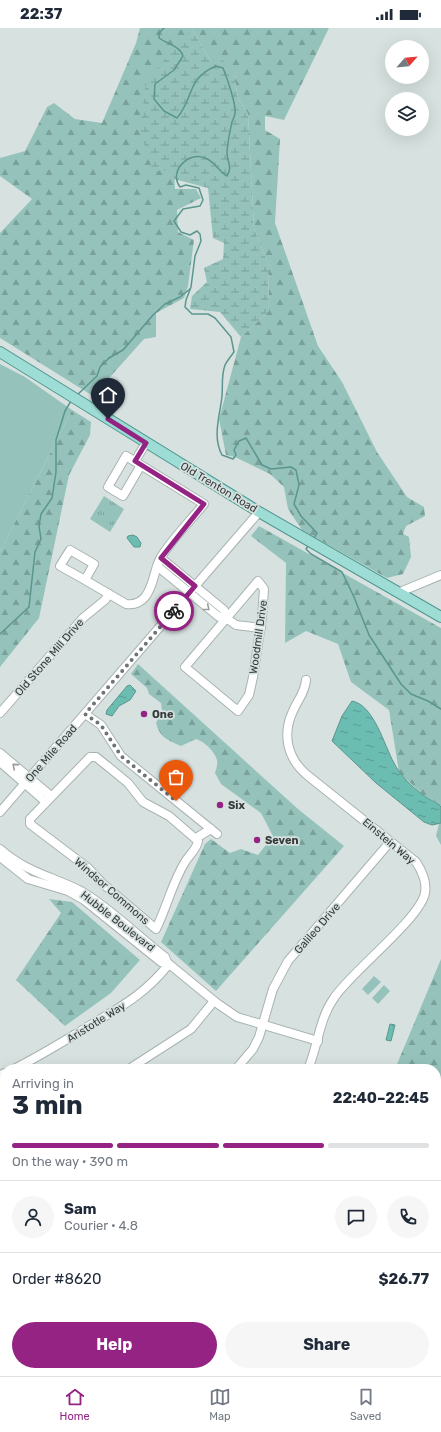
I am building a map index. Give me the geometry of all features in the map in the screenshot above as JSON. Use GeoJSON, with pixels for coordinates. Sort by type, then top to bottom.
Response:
{"type":"FeatureCollection","features":[{"type":"Feature","properties":{"kind":"main road","name":"Old Trenton Road"},"geometry":{"type":"LineString","coordinates":[[0,352],[259,512],[441,617]]}},
{"type":"Feature","properties":{"kind":"street"},"geometry":{"type":"LineString","coordinates":[[85,580],[126,604],[131,605],[141,601],[149,591],[161,558],[204,504],[138,463],[146,443]]}},
{"type":"Feature","properties":{"kind":"street","name":"One Mile Road"},"geometry":{"type":"LineString","coordinates":[[0,812],[259,512]]}},
{"type":"Feature","properties":{"kind":"street"},"geometry":{"type":"LineString","coordinates":[[161,558],[224,610],[226,618]]}},
{"type":"Feature","properties":{"kind":"street"},"geometry":{"type":"LineString","coordinates":[[157,566],[219,617],[226,618],[236,625],[261,628]]}},
{"type":"Feature","properties":{"kind":"street"},"geometry":{"type":"LineString","coordinates":[[400,592],[441,575]]}},
{"type":"Feature","properties":{"kind":"street","name":"Woodmill Drive"},"geometry":{"type":"LineString","coordinates":[[258,582],[264,589],[261,628],[249,695],[238,711],[185,667],[258,582]]}},
{"type":"Feature","properties":{"kind":"street","name":"Old Stone Mill Drive"},"geometry":{"type":"LineString","coordinates":[[0,713],[83,618],[105,600],[109,594]]}},
{"type":"Feature","properties":{"kind":"street","name":"Einstein Way"},"geometry":{"type":"LineString","coordinates":[[306,680],[305,690],[293,711],[288,727],[287,745],[291,754],[304,773],[416,862],[421,870],[425,885],[422,903],[401,927],[336,994],[325,1014],[310,1064]]}},
{"type":"Feature","properties":{"kind":"street"},"geometry":{"type":"LineString","coordinates":[[85,714],[91,722],[107,735],[121,756],[214,832],[196,838]]}},
{"type":"Feature","properties":{"kind":"street"},"geometry":{"type":"LineString","coordinates":[[0,753],[27,781],[48,799]]}},
{"type":"Feature","properties":{"kind":"street","name":"Windsor Commons"},"geometry":{"type":"LineString","coordinates":[[96,757],[128,783],[143,802],[169,816],[196,838],[198,841],[196,847],[185,862],[174,882],[167,906],[156,929],[102,883],[88,868],[32,827],[29,822],[48,799],[86,759],[96,757]]}},
{"type":"Feature","properties":{"kind":"street"},"geometry":{"type":"LineString","coordinates":[[0,762],[27,781]]}},
{"type":"Feature","properties":{"kind":"street","name":"Galileo Drive"},"geometry":{"type":"LineString","coordinates":[[240,1064],[253,1049],[273,989],[288,961],[390,842]]}},
{"type":"Feature","properties":{"kind":"street","name":"Hubble Boulevard"},"geometry":{"type":"LineString","coordinates":[[0,849],[23,866],[77,890],[96,902],[165,957],[169,964],[214,1002],[237,1017],[318,1040]]}},
{"type":"Feature","properties":{"kind":"street","name":"Hubble Boulevard"},"geometry":{"type":"LineString","coordinates":[[0,857],[28,879],[53,886],[84,900],[161,962],[169,964]]}},
{"type":"Feature","properties":{"kind":"street","name":"Aristotle Way"},"geometry":{"type":"LineString","coordinates":[[24,1064],[46,1053],[140,995],[156,980],[169,964]]}},
{"type":"Feature","properties":{"kind":"street"},"geometry":{"type":"LineString","coordinates":[[137,1064],[191,1029],[214,1002]]}},
{"type":"Feature","properties":{"kind":"green space"},"geometry":{"type":"Polygon","coordinates":[[[140,28],[329,28],[284,120],[265,116],[265,130],[280,139],[275,223],[318,346],[342,382],[377,452],[407,497],[424,507],[425,516],[406,526],[403,534],[409,537],[411,557],[403,574],[387,578],[302,530],[288,509],[284,487],[270,474],[235,457],[226,455],[219,419],[241,337],[269,311],[268,264],[254,228],[248,114],[238,98],[234,75],[210,60],[192,29],[174,170],[175,189],[196,189],[201,198],[177,210],[178,232],[194,240],[188,286],[184,298],[156,313],[156,337],[144,339],[93,396],[0,338],[0,233],[32,199],[0,176],[0,158],[25,151],[47,107],[54,103],[75,119],[102,123],[136,43],[140,28]]]}},
{"type":"Feature","properties":{"kind":"green space"},"geometry":{"type":"Polygon","coordinates":[[[192,29],[210,60],[222,59],[234,75],[238,98],[248,114],[254,228],[268,264],[269,311],[241,337],[220,312],[190,309],[192,296],[207,282],[204,268],[223,259],[224,243],[213,238],[208,188],[174,179],[174,170],[153,171],[140,131],[146,81],[192,29]]]}},
{"type":"Feature","properties":{"kind":"green space"},"geometry":{"type":"Polygon","coordinates":[[[0,364],[25,377],[72,410],[0,552],[0,364]]]}},
{"type":"Feature","properties":{"kind":"green space"},"geometry":{"type":"Polygon","coordinates":[[[72,410],[91,422],[90,435],[69,475],[39,618],[0,667],[0,552],[72,410]]]}},
{"type":"Feature","properties":{"kind":"green space"},"geometry":{"type":"Polygon","coordinates":[[[104,496],[124,509],[110,532],[90,519],[104,496]]]}},
{"type":"Feature","properties":{"kind":"green space"},"geometry":{"type":"Polygon","coordinates":[[[259,526],[441,628],[441,807],[433,800],[424,796],[399,772],[389,710],[351,682],[338,644],[306,631],[285,643],[286,563],[251,536],[259,526]]]}},
{"type":"Feature","properties":{"kind":"green space"},"geometry":{"type":"Polygon","coordinates":[[[138,664],[298,809],[344,846],[216,991],[161,942],[205,844],[211,839],[230,853],[241,849],[258,855],[273,836],[261,813],[221,784],[215,773],[217,763],[216,757],[206,744],[196,739],[181,746],[168,740],[162,735],[156,723],[162,711],[161,703],[149,694],[147,688],[131,674],[138,664]]]}},
{"type":"Feature","properties":{"kind":"green space"},"geometry":{"type":"Polygon","coordinates":[[[441,823],[441,845],[436,836],[439,824],[441,823]]]}},
{"type":"Feature","properties":{"kind":"green space"},"geometry":{"type":"Polygon","coordinates":[[[49,899],[72,902],[140,960],[111,993],[65,1026],[16,980],[61,913],[49,899]]]}},
{"type":"Feature","properties":{"kind":"green space"},"geometry":{"type":"Polygon","coordinates":[[[441,959],[441,1064],[397,1064],[441,959]]]}},
{"type":"Feature","properties":{"kind":"green space"},"geometry":{"type":"Polygon","coordinates":[[[374,976],[381,982],[368,995],[362,989],[374,976]]]}},
{"type":"Feature","properties":{"kind":"green space"},"geometry":{"type":"Polygon","coordinates":[[[384,985],[390,991],[378,1004],[372,998],[384,985]]]}},
{"type":"Feature","properties":{"kind":"water"},"geometry":{"type":"Polygon","coordinates":[[[133,535],[137,537],[141,543],[140,547],[134,547],[127,538],[128,536],[133,535]]]}},
{"type":"Feature","properties":{"kind":"water"},"geometry":{"type":"Polygon","coordinates":[[[130,685],[136,691],[130,700],[119,706],[112,716],[106,714],[107,710],[127,686],[130,685]]]}},
{"type":"Feature","properties":{"kind":"water"},"geometry":{"type":"Polygon","coordinates":[[[352,701],[360,704],[372,718],[378,727],[394,763],[403,776],[425,797],[437,803],[441,807],[441,823],[432,825],[424,822],[376,783],[332,741],[342,716],[352,701]]]}},
{"type":"Feature","properties":{"kind":"water"},"geometry":{"type":"Polygon","coordinates":[[[390,1024],[395,1025],[391,1041],[386,1040],[390,1024]]]}},
{"type":"Feature","properties":{"kind":"waterway"},"geometry":{"type":"LineString","coordinates":[[164,28],[159,33],[159,38],[176,47],[183,56],[174,70],[155,84],[154,99],[164,111],[177,118],[183,110],[195,82],[206,71],[216,66],[223,68],[231,90],[235,109],[227,153],[230,167],[229,173],[227,176],[211,161],[205,158],[193,157],[182,164],[178,169],[177,175],[177,181],[180,187],[186,185],[199,188],[203,200],[200,206],[183,209],[174,221],[181,232],[190,235],[197,231],[200,234],[201,241],[195,256],[191,287],[185,307],[192,314],[208,314],[215,318],[231,337],[234,352],[225,365],[223,373],[222,396],[217,433],[219,448],[222,455],[233,459],[236,455],[234,450],[239,441],[246,438],[262,465],[271,469],[291,467],[296,470],[299,485],[294,504],[301,516],[317,533],[313,540]]}},
{"type":"Feature","properties":{"kind":"waterway"},"geometry":{"type":"LineString","coordinates":[[76,396],[97,376],[100,367],[109,358],[123,350],[153,315],[165,304],[180,297],[190,289]]}},
{"type":"Feature","properties":{"kind":"waterway"},"geometry":{"type":"LineString","coordinates":[[0,634],[29,607],[35,552],[41,539],[39,526],[41,514],[52,498],[56,472],[56,440],[65,411],[71,401]]}},
{"type":"Feature","properties":{"kind":"waterway"},"geometry":{"type":"LineString","coordinates":[[308,546],[306,549],[311,554],[342,572],[369,635],[401,684],[411,694],[428,701],[441,709]]}},
{"type":"Feature","properties":{"kind":"way so far"},"geometry":{"type":"LineString","coordinates":[[174,611],[85,714],[101,725],[121,756],[176,801]]}},
{"type":"Feature","properties":{"kind":"place","name":"One"},"geometry":{"type":"Point","coordinates":[144,714]}},
{"type":"Feature","properties":{"kind":"place","name":"Six"},"geometry":{"type":"Point","coordinates":[220,805]}},
{"type":"Feature","properties":{"kind":"place","name":"Seven"},"geometry":{"type":"Point","coordinates":[257,840]}},
{"type":"Feature","properties":{"kind":"route"},"geometry":{"type":"LineString","coordinates":[[108,419],[146,443],[135,461],[204,504],[165,551],[161,558],[195,586],[174,611]]}}]}
